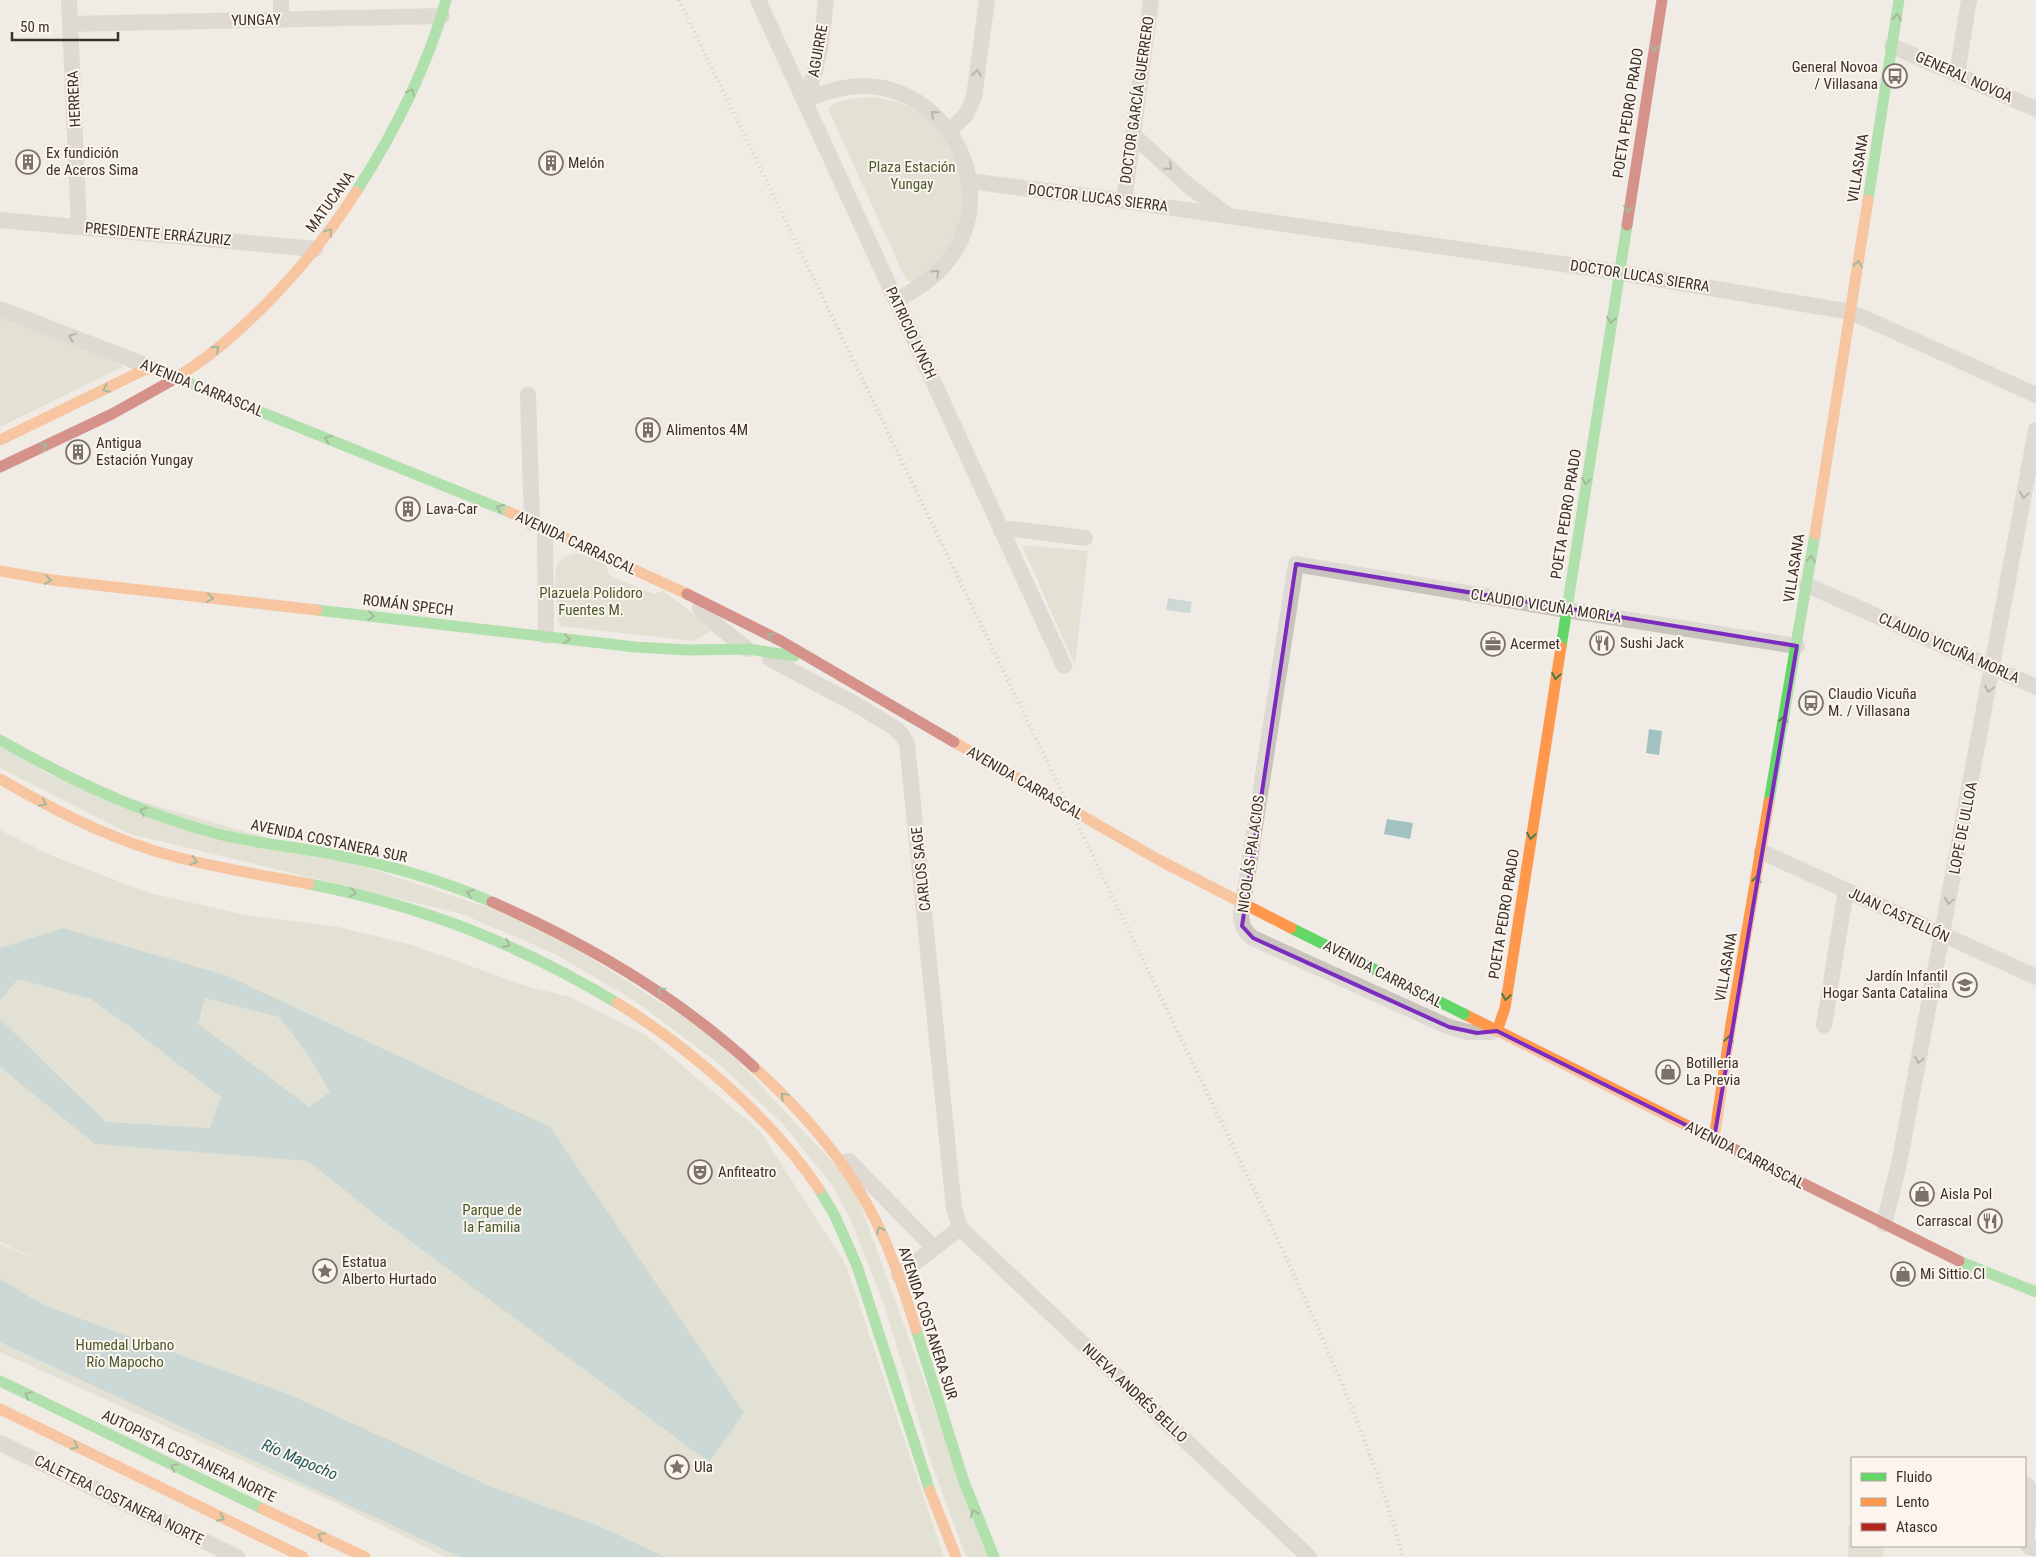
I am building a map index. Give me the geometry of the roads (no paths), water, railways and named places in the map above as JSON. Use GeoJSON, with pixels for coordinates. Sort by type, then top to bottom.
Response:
{"type":"FeatureCollection","features":[{"type":"Feature","properties":{"kind":"main road","name":"MATUCANA"},"geometry":{"type":"LineString","coordinates":[[0,467],[108,415],[177,378],[225,342],[267,301],[315,249],[371,171],[402,111],[442,16],[446,0]]}},
{"type":"Feature","properties":{"kind":"main road","name":"POETA PEDRO PRADO"},"geometry":{"type":"LineString","coordinates":[[1497,1031],[1504,1008],[1662,0]]}},
{"type":"Feature","properties":{"kind":"main road","name":"VILLASANA"},"geometry":{"type":"LineString","coordinates":[[1714,1139],[1797,646],[1899,0]]}},
{"type":"Feature","properties":{"kind":"main road","name":"AVENIDA CARRASCAL"},"geometry":{"type":"LineString","coordinates":[[150,367],[539,526],[687,594],[781,641],[848,682],[1159,860],[1884,1224],[1962,1262],[2036,1292]]}},
{"type":"Feature","properties":{"kind":"main road"},"geometry":{"type":"LineString","coordinates":[[0,440],[150,367]]}},
{"type":"Feature","properties":{"kind":"main road","name":"ROMÁN SPECH"},"geometry":{"type":"LineString","coordinates":[[0,572],[52,580],[635,647],[708,650],[748,649],[781,653],[813,661]]}},
{"type":"Feature","properties":{"kind":"main road"},"geometry":{"type":"LineString","coordinates":[[708,650],[726,644],[733,637],[740,621]]}},
{"type":"Feature","properties":{"kind":"main road","name":"AVENIDA COSTANERA SUR"},"geometry":{"type":"LineString","coordinates":[[0,740],[72,780],[113,800],[166,820],[226,836],[298,847],[393,868],[489,900],[548,926],[618,964],[686,1010],[759,1071],[818,1132],[863,1196],[899,1275],[964,1489],[994,1557]]}},
{"type":"Feature","properties":{"kind":"main road"},"geometry":{"type":"LineString","coordinates":[[0,779],[71,818],[150,849],[206,864],[324,886],[381,899],[421,911],[490,937],[531,955],[595,990],[653,1028],[699,1064],[729,1089],[779,1139],[812,1180],[839,1224],[861,1276],[922,1469],[956,1557]]}},
{"type":"Feature","properties":{"kind":"main road","name":"AUTOPISTA COSTANERA NORTE"},"geometry":{"type":"LineString","coordinates":[[0,1382],[365,1557]]}},
{"type":"Feature","properties":{"kind":"main road"},"geometry":{"type":"LineString","coordinates":[[0,1409],[303,1557]]}},
{"type":"Feature","properties":{"kind":"street","name":"HERRERA"},"geometry":{"type":"LineString","coordinates":[[69,0],[79,227]]}},
{"type":"Feature","properties":{"kind":"street"},"geometry":{"type":"LineString","coordinates":[[281,0],[282,20]]}},
{"type":"Feature","properties":{"kind":"street","name":"PATRICIO LYNCH"},"geometry":{"type":"LineString","coordinates":[[758,0],[1064,666]]}},
{"type":"Feature","properties":{"kind":"street","name":"AGUIRRE"},"geometry":{"type":"LineString","coordinates":[[804,100],[814,78],[818,61],[826,0]]}},
{"type":"Feature","properties":{"kind":"street"},"geometry":{"type":"LineString","coordinates":[[950,130],[966,115],[974,97],[986,0]]}},
{"type":"Feature","properties":{"kind":"street","name":"DOCTOR GARCÍA GUERRERO"},"geometry":{"type":"LineString","coordinates":[[1124,201],[1151,0]]}},
{"type":"Feature","properties":{"kind":"street"},"geometry":{"type":"LineString","coordinates":[[1957,74],[1969,0]]}},
{"type":"Feature","properties":{"kind":"street","name":"YUNGAY"},"geometry":{"type":"LineString","coordinates":[[70,24],[442,16]]}},
{"type":"Feature","properties":{"kind":"street","name":"GENERAL NOVOA"},"geometry":{"type":"LineString","coordinates":[[1892,46],[2036,109]]}},
{"type":"Feature","properties":{"kind":"street"},"geometry":{"type":"LineString","coordinates":[[804,100],[850,87],[884,88],[917,102],[936,115],[950,130],[963,156],[970,181],[970,209],[963,235],[957,247],[935,275],[916,290],[896,300]]}},
{"type":"Feature","properties":{"kind":"street","name":"DOCTOR LUCAS SIERRA"},"geometry":{"type":"LineString","coordinates":[[1133,135],[1189,186],[1227,215]]}},
{"type":"Feature","properties":{"kind":"street","name":"DOCTOR LUCAS SIERRA"},"geometry":{"type":"LineString","coordinates":[[970,181],[1227,215],[1618,272],[1851,312],[2036,395]]}},
{"type":"Feature","properties":{"kind":"street","name":"PRESIDENTE ERRÁZURIZ"},"geometry":{"type":"LineString","coordinates":[[0,220],[315,249]]}},
{"type":"Feature","properties":{"kind":"street","name":"AVENIDA CARRASCAL"},"geometry":{"type":"LineString","coordinates":[[0,309],[150,367]]}},
{"type":"Feature","properties":{"kind":"street"},"geometry":{"type":"LineString","coordinates":[[528,395],[546,636]]}},
{"type":"Feature","properties":{"kind":"street","name":"LOPE DE ULLOA"},"geometry":{"type":"LineString","coordinates":[[1884,1224],[1899,1164],[2036,430]]}},
{"type":"Feature","properties":{"kind":"street"},"geometry":{"type":"LineString","coordinates":[[1001,530],[1014,529],[1085,538]]}},
{"type":"Feature","properties":{"kind":"street","name":"CLAUDIO VICUÑA MORLA"},"geometry":{"type":"LineString","coordinates":[[1296,564],[1566,610],[1797,646]]}},
{"type":"Feature","properties":{"kind":"street","name":"NICOLÁS PALACIOS"},"geometry":{"type":"LineString","coordinates":[[1296,564],[1241,916],[1242,926],[1246,933],[1254,938],[1449,1026],[1477,1033],[1497,1031]]}},
{"type":"Feature","properties":{"kind":"street","name":"CLAUDIO VICUÑA MORLA"},"geometry":{"type":"LineString","coordinates":[[1807,584],[2036,687]]}},
{"type":"Feature","properties":{"kind":"street","name":"CARLOS SAGE"},"geometry":{"type":"LineString","coordinates":[[687,594],[712,620],[748,649],[791,669],[857,705],[895,728],[907,744],[954,1208],[960,1228]]}},
{"type":"Feature","properties":{"kind":"street","name":"JUAN CASTELLÓN"},"geometry":{"type":"LineString","coordinates":[[1762,852],[2036,978]]}},
{"type":"Feature","properties":{"kind":"street"},"geometry":{"type":"LineString","coordinates":[[1824,1025],[1846,890]]}},
{"type":"Feature","properties":{"kind":"street"},"geometry":{"type":"LineString","coordinates":[[818,1132],[934,1247]]}},
{"type":"Feature","properties":{"kind":"street"},"geometry":{"type":"LineString","coordinates":[[899,1275],[960,1228]]}},
{"type":"Feature","properties":{"kind":"street","name":"NUEVA ANDRÉS BELLO"},"geometry":{"type":"LineString","coordinates":[[960,1228],[1309,1557]]}},
{"type":"Feature","properties":{"kind":"street","name":"CALETERA COSTANERA NORTE"},"geometry":{"type":"LineString","coordinates":[[0,1443],[237,1557]]}},
{"type":"Feature","properties":{"kind":"street"},"geometry":{"type":"LineString","coordinates":[[2026,1485],[2030,1492],[2026,1542],[2029,1547],[2036,1548]]}},
{"type":"Feature","properties":{"kind":"water"},"geometry":{"type":"Polygon","coordinates":[[[1168,598],[1192,602],[1190,613],[1166,610],[1168,598]]]}},
{"type":"Feature","properties":{"kind":"water"},"geometry":{"type":"Polygon","coordinates":[[[1649,729],[1662,731],[1659,755],[1646,753],[1649,729]]]}},
{"type":"Feature","properties":{"kind":"water"},"geometry":{"type":"Polygon","coordinates":[[[1387,819],[1413,823],[1410,839],[1384,834],[1387,819]]]}},
{"type":"Feature","properties":{"kind":"water"},"geometry":{"type":"Polygon","coordinates":[[[63,928],[228,976],[550,1127],[744,1413],[709,1462],[382,1220],[308,1161],[95,1144],[0,1067],[0,1019],[106,1122],[210,1128],[221,1097],[91,999],[18,979],[0,1000],[0,948],[63,928]],[[205,998],[198,1024],[309,1107],[330,1092],[308,1055],[279,1017],[205,998]]]}},
{"type":"Feature","properties":{"kind":"water","name":"Humedal Urbano Río Mapocho"},"geometry":{"type":"Polygon","coordinates":[[[0,1279],[43,1305],[288,1394],[492,1487],[599,1526],[665,1557],[460,1557],[0,1342],[0,1279]]]}},
{"type":"Feature","properties":{"kind":"railway"},"geometry":{"type":"LineString","coordinates":[[679,0],[1276,1235],[1346,1393],[1377,1474],[1403,1557]]}},
{"type":"Feature","properties":{"kind":"place","name":"General Novoa / Villasana"},"geometry":{"type":"Point","coordinates":[1895,76]}},
{"type":"Feature","properties":{"kind":"place","name":"Ex fundición de Aceros Sima"},"geometry":{"type":"Point","coordinates":[28,162]}},
{"type":"Feature","properties":{"kind":"place","name":"Melón"},"geometry":{"type":"Point","coordinates":[551,163]}},
{"type":"Feature","properties":{"kind":"place","name":"Alimentos 4M"},"geometry":{"type":"Point","coordinates":[648,430]}},
{"type":"Feature","properties":{"kind":"place","name":"Antigua Estación Yungay"},"geometry":{"type":"Point","coordinates":[78,452]}},
{"type":"Feature","properties":{"kind":"place","name":"Lava-Car"},"geometry":{"type":"Point","coordinates":[408,509]}},
{"type":"Feature","properties":{"kind":"place","name":"Sushi Jack"},"geometry":{"type":"Point","coordinates":[1602,643]}},
{"type":"Feature","properties":{"kind":"place","name":"Acermet"},"geometry":{"type":"Point","coordinates":[1493,644]}},
{"type":"Feature","properties":{"kind":"place","name":"Claudio Vicuña M. / Villasana"},"geometry":{"type":"Point","coordinates":[1811,703]}},
{"type":"Feature","properties":{"kind":"place","name":"Jardín Infantil Hogar Santa Catalina"},"geometry":{"type":"Point","coordinates":[1965,985]}},
{"type":"Feature","properties":{"kind":"place","name":"Botilleria La Previa"},"geometry":{"type":"Point","coordinates":[1668,1072]}},
{"type":"Feature","properties":{"kind":"place","name":"Anfiteatro"},"geometry":{"type":"Point","coordinates":[700,1172]}},
{"type":"Feature","properties":{"kind":"place","name":"Aisla Pol"},"geometry":{"type":"Point","coordinates":[1922,1194]}},
{"type":"Feature","properties":{"kind":"place","name":"Carrascal"},"geometry":{"type":"Point","coordinates":[1990,1221]}},
{"type":"Feature","properties":{"kind":"place","name":"Estatua Alberto Hurtado"},"geometry":{"type":"Point","coordinates":[325,1271]}},
{"type":"Feature","properties":{"kind":"place","name":"Mi Sittio.Cl"},"geometry":{"type":"Point","coordinates":[1903,1274]}},
{"type":"Feature","properties":{"kind":"place","name":"Ula"},"geometry":{"type":"Point","coordinates":[677,1467]}},
{"type":"Feature","properties":{"kind":"park label","name":"Plaza Estación Yungay"},"geometry":{"type":"Point","coordinates":[912,176]}},
{"type":"Feature","properties":{"kind":"park label","name":"Plazuela Polidoro Fuentes M."},"geometry":{"type":"Point","coordinates":[591,602]}},
{"type":"Feature","properties":{"kind":"park label","name":"Parque de la Familia"},"geometry":{"type":"Point","coordinates":[492,1218]}},
{"type":"Feature","properties":{"kind":"water label","name":"Río Mapocho"},"geometry":{"type":"Point","coordinates":[300,1459]}}]}
